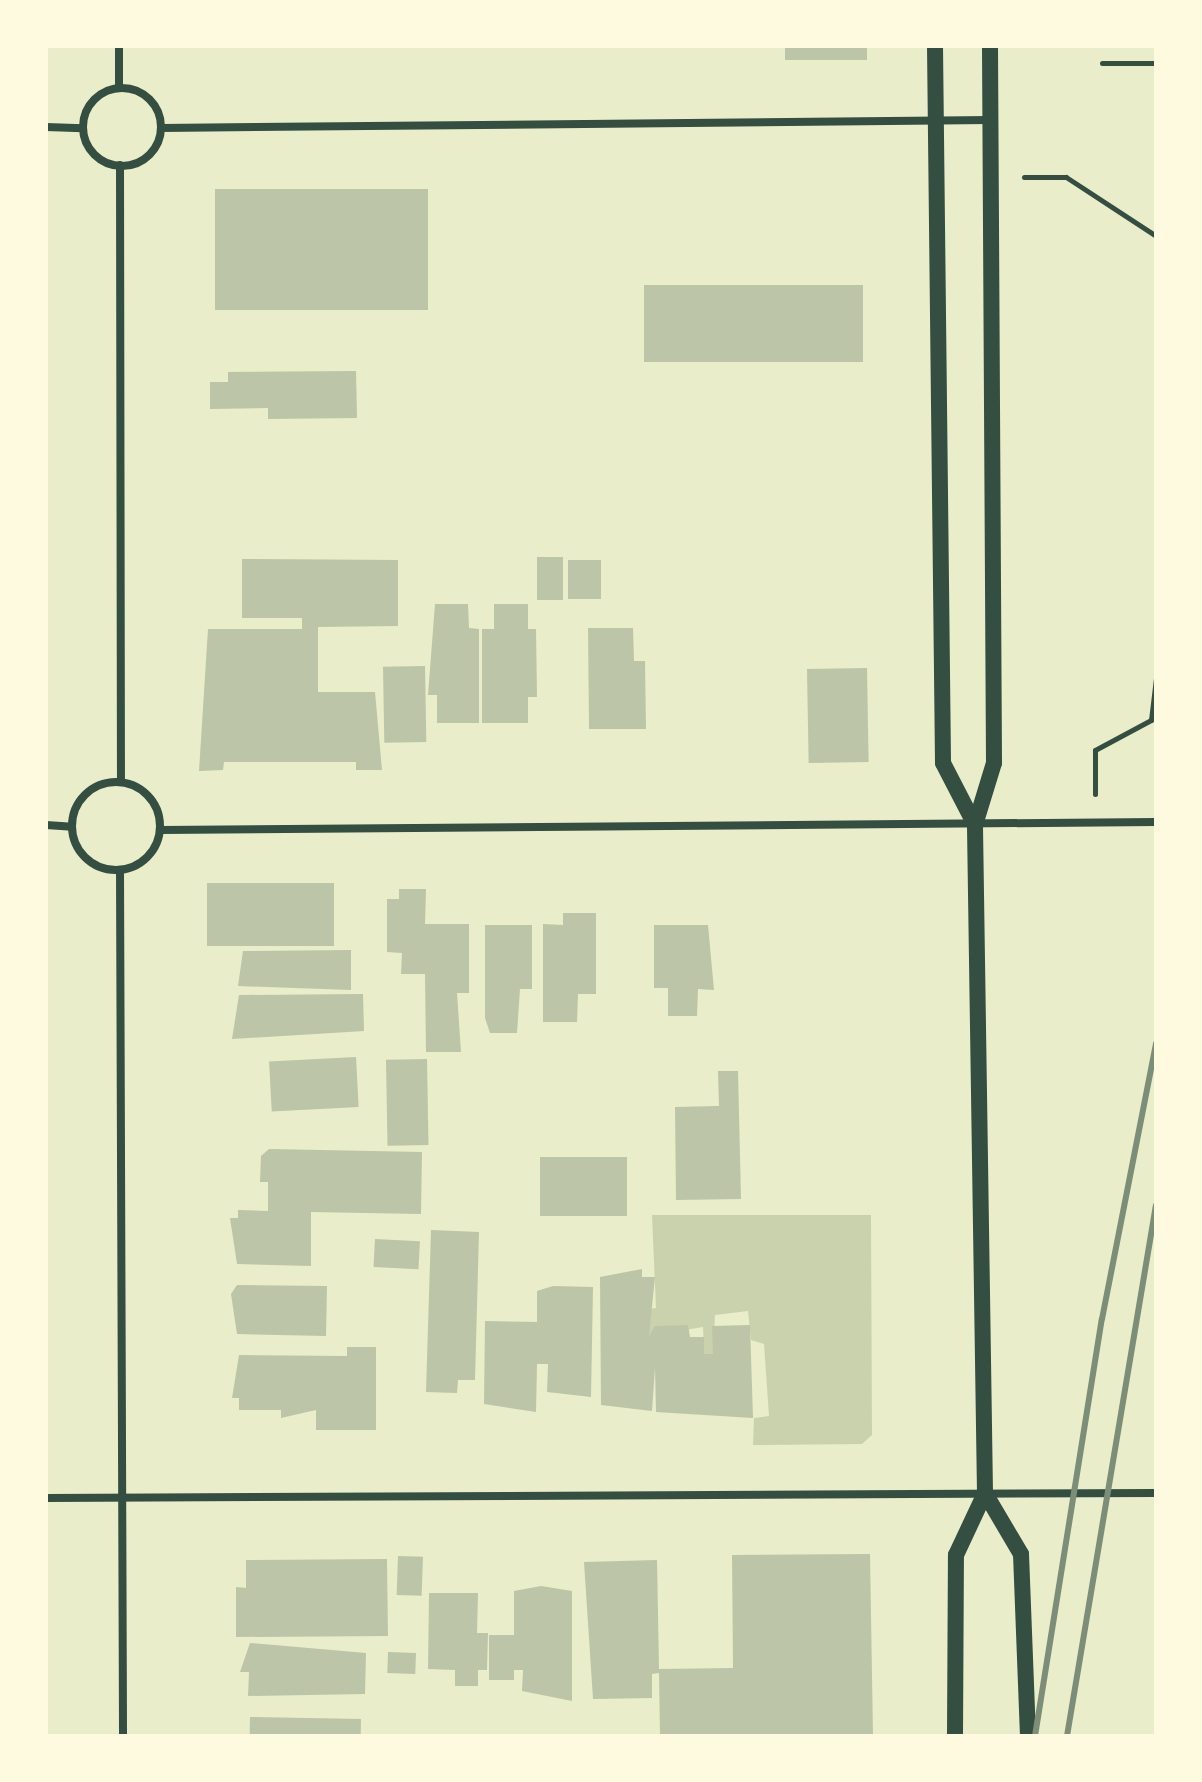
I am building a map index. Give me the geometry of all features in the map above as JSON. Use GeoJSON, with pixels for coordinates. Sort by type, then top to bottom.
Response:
{"type":"FeatureCollection","features":[{"type":"Feature","properties":{"kind":"main road"},"geometry":{"type":"LineString","coordinates":[[935,46],[943,763],[975,825]]}},
{"type":"Feature","properties":{"kind":"main road"},"geometry":{"type":"LineString","coordinates":[[955,1736],[956,1555],[985,1493],[975,825],[994,763],[990,46]]}},
{"type":"Feature","properties":{"kind":"main road"},"geometry":{"type":"LineString","coordinates":[[985,1493],[1021,1554],[1028,1736]]}},
{"type":"Feature","properties":{"kind":"street"},"geometry":{"type":"LineString","coordinates":[[119,46],[119,87]]}},
{"type":"Feature","properties":{"kind":"street"},"geometry":{"type":"LineString","coordinates":[[119,87],[144,94],[161,128],[143,160],[120,165],[90,149],[83,128],[97,96],[119,87]]}},
{"type":"Feature","properties":{"kind":"street"},"geometry":{"type":"LineString","coordinates":[[161,128],[990,120]]}},
{"type":"Feature","properties":{"kind":"street"},"geometry":{"type":"LineString","coordinates":[[46,127],[83,128]]}},
{"type":"Feature","properties":{"kind":"street"},"geometry":{"type":"LineString","coordinates":[[120,165],[121,782]]}},
{"type":"Feature","properties":{"kind":"street"},"geometry":{"type":"LineString","coordinates":[[121,782],[145,793],[161,830],[143,862],[120,870],[82,854],[72,827],[81,799],[121,782]]}},
{"type":"Feature","properties":{"kind":"street"},"geometry":{"type":"LineString","coordinates":[[161,830],[1156,822]]}},
{"type":"Feature","properties":{"kind":"street"},"geometry":{"type":"LineString","coordinates":[[46,825],[72,827]]}},
{"type":"Feature","properties":{"kind":"street"},"geometry":{"type":"LineString","coordinates":[[120,870],[123,1736]]}},
{"type":"Feature","properties":{"kind":"street"},"geometry":{"type":"LineString","coordinates":[[46,1498],[1156,1493]]}},
{"type":"Feature","properties":{"kind":"path"},"geometry":{"type":"LineString","coordinates":[[1102,63],[1156,63]]}},
{"type":"Feature","properties":{"kind":"path"},"geometry":{"type":"LineString","coordinates":[[990,177],[1066,177],[1156,236]]}},
{"type":"Feature","properties":{"kind":"path"},"geometry":{"type":"LineString","coordinates":[[1095,823],[1095,750],[1151,720],[1156,678]]}},
{"type":"Feature","properties":{"kind":"green space"},"geometry":{"type":"Polygon","coordinates":[[[652,1215],[871,1215],[872,1435],[862,1444],[753,1445],[754,1418],[769,1416],[764,1344],[751,1340],[748,1311],[715,1315],[713,1354],[704,1354],[703,1327],[649,1336],[648,1309],[656,1308],[652,1215]]]}},
{"type":"Feature","properties":{"kind":"building"},"geometry":{"type":"Polygon","coordinates":[[[785,46],[867,46],[867,60],[785,60],[785,46]]]}},
{"type":"Feature","properties":{"kind":"building"},"geometry":{"type":"Polygon","coordinates":[[[215,189],[428,189],[428,310],[215,310],[215,189]]]}},
{"type":"Feature","properties":{"kind":"building"},"geometry":{"type":"Polygon","coordinates":[[[644,285],[863,285],[863,362],[644,362],[644,285]]]}},
{"type":"Feature","properties":{"kind":"building"},"geometry":{"type":"Polygon","coordinates":[[[356,371],[357,418],[268,419],[268,408],[210,409],[210,382],[228,382],[228,372],[356,371]]]}},
{"type":"Feature","properties":{"kind":"building"},"geometry":{"type":"Polygon","coordinates":[[[537,557],[563,557],[563,600],[537,600],[537,557]]]}},
{"type":"Feature","properties":{"kind":"building"},"geometry":{"type":"Polygon","coordinates":[[[242,559],[398,560],[398,626],[318,627],[318,692],[375,692],[382,770],[356,770],[356,762],[224,762],[223,770],[199,771],[208,629],[302,629],[302,618],[242,618],[242,559]]]}},
{"type":"Feature","properties":{"kind":"building"},"geometry":{"type":"Polygon","coordinates":[[[568,560],[601,560],[601,599],[568,599],[568,560]]]}},
{"type":"Feature","properties":{"kind":"building"},"geometry":{"type":"Polygon","coordinates":[[[435,604],[468,604],[469,628],[479,629],[479,723],[437,723],[437,695],[428,695],[435,604]]]}},
{"type":"Feature","properties":{"kind":"building"},"geometry":{"type":"Polygon","coordinates":[[[494,604],[528,604],[528,629],[536,629],[537,697],[528,697],[528,723],[482,723],[482,629],[494,629],[494,604]]]}},
{"type":"Feature","properties":{"kind":"building"},"geometry":{"type":"Polygon","coordinates":[[[588,628],[633,628],[634,661],[645,661],[646,729],[589,729],[588,628]]]}},
{"type":"Feature","properties":{"kind":"building"},"geometry":{"type":"Polygon","coordinates":[[[425,666],[426,742],[384,743],[383,667],[425,666]]]}},
{"type":"Feature","properties":{"kind":"building"},"geometry":{"type":"Polygon","coordinates":[[[867,668],[869,762],[809,763],[807,669],[867,668]]]}},
{"type":"Feature","properties":{"kind":"building"},"geometry":{"type":"Polygon","coordinates":[[[207,883],[334,883],[334,946],[207,946],[207,883]]]}},
{"type":"Feature","properties":{"kind":"building"},"geometry":{"type":"Polygon","coordinates":[[[399,889],[426,889],[425,924],[469,924],[469,993],[457,993],[461,1052],[426,1052],[425,974],[401,974],[402,953],[387,952],[387,899],[399,899],[399,889]]]}},
{"type":"Feature","properties":{"kind":"building"},"geometry":{"type":"Polygon","coordinates":[[[563,913],[596,913],[596,994],[578,994],[577,1022],[543,1022],[543,924],[563,925],[563,913]]]}},
{"type":"Feature","properties":{"kind":"building"},"geometry":{"type":"Polygon","coordinates":[[[485,925],[532,925],[532,989],[520,989],[517,1033],[490,1033],[485,1018],[485,925]]]}},
{"type":"Feature","properties":{"kind":"building"},"geometry":{"type":"Polygon","coordinates":[[[654,925],[708,925],[714,990],[698,989],[697,1016],[668,1016],[668,988],[654,988],[654,925]]]}},
{"type":"Feature","properties":{"kind":"building"},"geometry":{"type":"Polygon","coordinates":[[[351,950],[351,990],[238,986],[243,951],[351,950]]]}},
{"type":"Feature","properties":{"kind":"building"},"geometry":{"type":"Polygon","coordinates":[[[363,994],[364,1031],[232,1039],[239,995],[363,994]]]}},
{"type":"Feature","properties":{"kind":"building"},"geometry":{"type":"Polygon","coordinates":[[[356,1057],[359,1107],[272,1111],[269,1062],[356,1057]]]}},
{"type":"Feature","properties":{"kind":"building"},"geometry":{"type":"Polygon","coordinates":[[[427,1059],[429,1145],[388,1146],[386,1060],[427,1059]]]}},
{"type":"Feature","properties":{"kind":"building"},"geometry":{"type":"Polygon","coordinates":[[[718,1071],[738,1071],[741,1199],[676,1200],[675,1107],[719,1106],[718,1071]]]}},
{"type":"Feature","properties":{"kind":"building"},"geometry":{"type":"Polygon","coordinates":[[[269,1149],[422,1152],[421,1214],[311,1212],[311,1266],[237,1264],[230,1218],[238,1218],[238,1210],[268,1211],[268,1182],[260,1182],[261,1156],[269,1149]]]}},
{"type":"Feature","properties":{"kind":"building"},"geometry":{"type":"Polygon","coordinates":[[[540,1157],[627,1157],[627,1216],[540,1216],[540,1157]]]}},
{"type":"Feature","properties":{"kind":"building"},"geometry":{"type":"Polygon","coordinates":[[[431,1230],[479,1232],[475,1380],[458,1380],[457,1393],[426,1392],[431,1230]]]}},
{"type":"Feature","properties":{"kind":"building"},"geometry":{"type":"Polygon","coordinates":[[[375,1239],[420,1241],[418,1269],[374,1267],[375,1239]]]}},
{"type":"Feature","properties":{"kind":"building"},"geometry":{"type":"Polygon","coordinates":[[[642,1269],[642,1277],[655,1277],[649,1336],[655,1326],[688,1325],[690,1337],[704,1337],[704,1354],[713,1354],[712,1326],[750,1325],[753,1418],[656,1412],[655,1368],[652,1411],[601,1405],[600,1277],[642,1269]]]}},
{"type":"Feature","properties":{"kind":"building"},"geometry":{"type":"Polygon","coordinates":[[[237,1285],[327,1286],[326,1336],[237,1334],[231,1294],[237,1285]]]}},
{"type":"Feature","properties":{"kind":"building"},"geometry":{"type":"Polygon","coordinates":[[[553,1286],[593,1287],[591,1397],[547,1392],[548,1364],[537,1364],[536,1412],[484,1404],[485,1321],[537,1322],[537,1291],[553,1286]]]}},
{"type":"Feature","properties":{"kind":"building"},"geometry":{"type":"Polygon","coordinates":[[[347,1347],[376,1347],[376,1430],[316,1430],[316,1410],[281,1418],[281,1410],[239,1410],[239,1398],[232,1398],[239,1355],[347,1356],[347,1347]]]}},
{"type":"Feature","properties":{"kind":"building"},"geometry":{"type":"Polygon","coordinates":[[[870,1554],[873,1736],[660,1736],[659,1673],[652,1674],[652,1698],[593,1699],[584,1562],[657,1560],[659,1669],[733,1668],[732,1555],[870,1554]]]}},
{"type":"Feature","properties":{"kind":"building"},"geometry":{"type":"Polygon","coordinates":[[[398,1556],[423,1557],[422,1596],[397,1595],[398,1556]]]}},
{"type":"Feature","properties":{"kind":"building"},"geometry":{"type":"Polygon","coordinates":[[[387,1559],[388,1636],[236,1637],[236,1587],[246,1588],[246,1560],[387,1559]]]}},
{"type":"Feature","properties":{"kind":"building"},"geometry":{"type":"Polygon","coordinates":[[[541,1586],[572,1591],[572,1701],[522,1691],[523,1670],[514,1670],[514,1680],[489,1680],[489,1635],[514,1635],[514,1591],[541,1586]]]}},
{"type":"Feature","properties":{"kind":"building"},"geometry":{"type":"Polygon","coordinates":[[[429,1593],[478,1593],[477,1633],[488,1633],[487,1670],[478,1670],[478,1686],[455,1686],[455,1670],[428,1669],[429,1593]]]}},
{"type":"Feature","properties":{"kind":"building"},"geometry":{"type":"Polygon","coordinates":[[[250,1643],[366,1653],[365,1694],[248,1696],[249,1672],[240,1672],[250,1643]]]}},
{"type":"Feature","properties":{"kind":"building"},"geometry":{"type":"Polygon","coordinates":[[[388,1652],[416,1653],[415,1674],[387,1673],[388,1652]]]}},
{"type":"Feature","properties":{"kind":"building"},"geometry":{"type":"Polygon","coordinates":[[[250,1717],[361,1719],[361,1736],[250,1736],[250,1717]]]}},
{"type":"Feature","properties":{"kind":"railway"},"geometry":{"type":"LineString","coordinates":[[1035,1736],[1102,1319],[1156,1043]]}},
{"type":"Feature","properties":{"kind":"railway"},"geometry":{"type":"LineString","coordinates":[[1067,1736],[1156,1205]]}}]}
